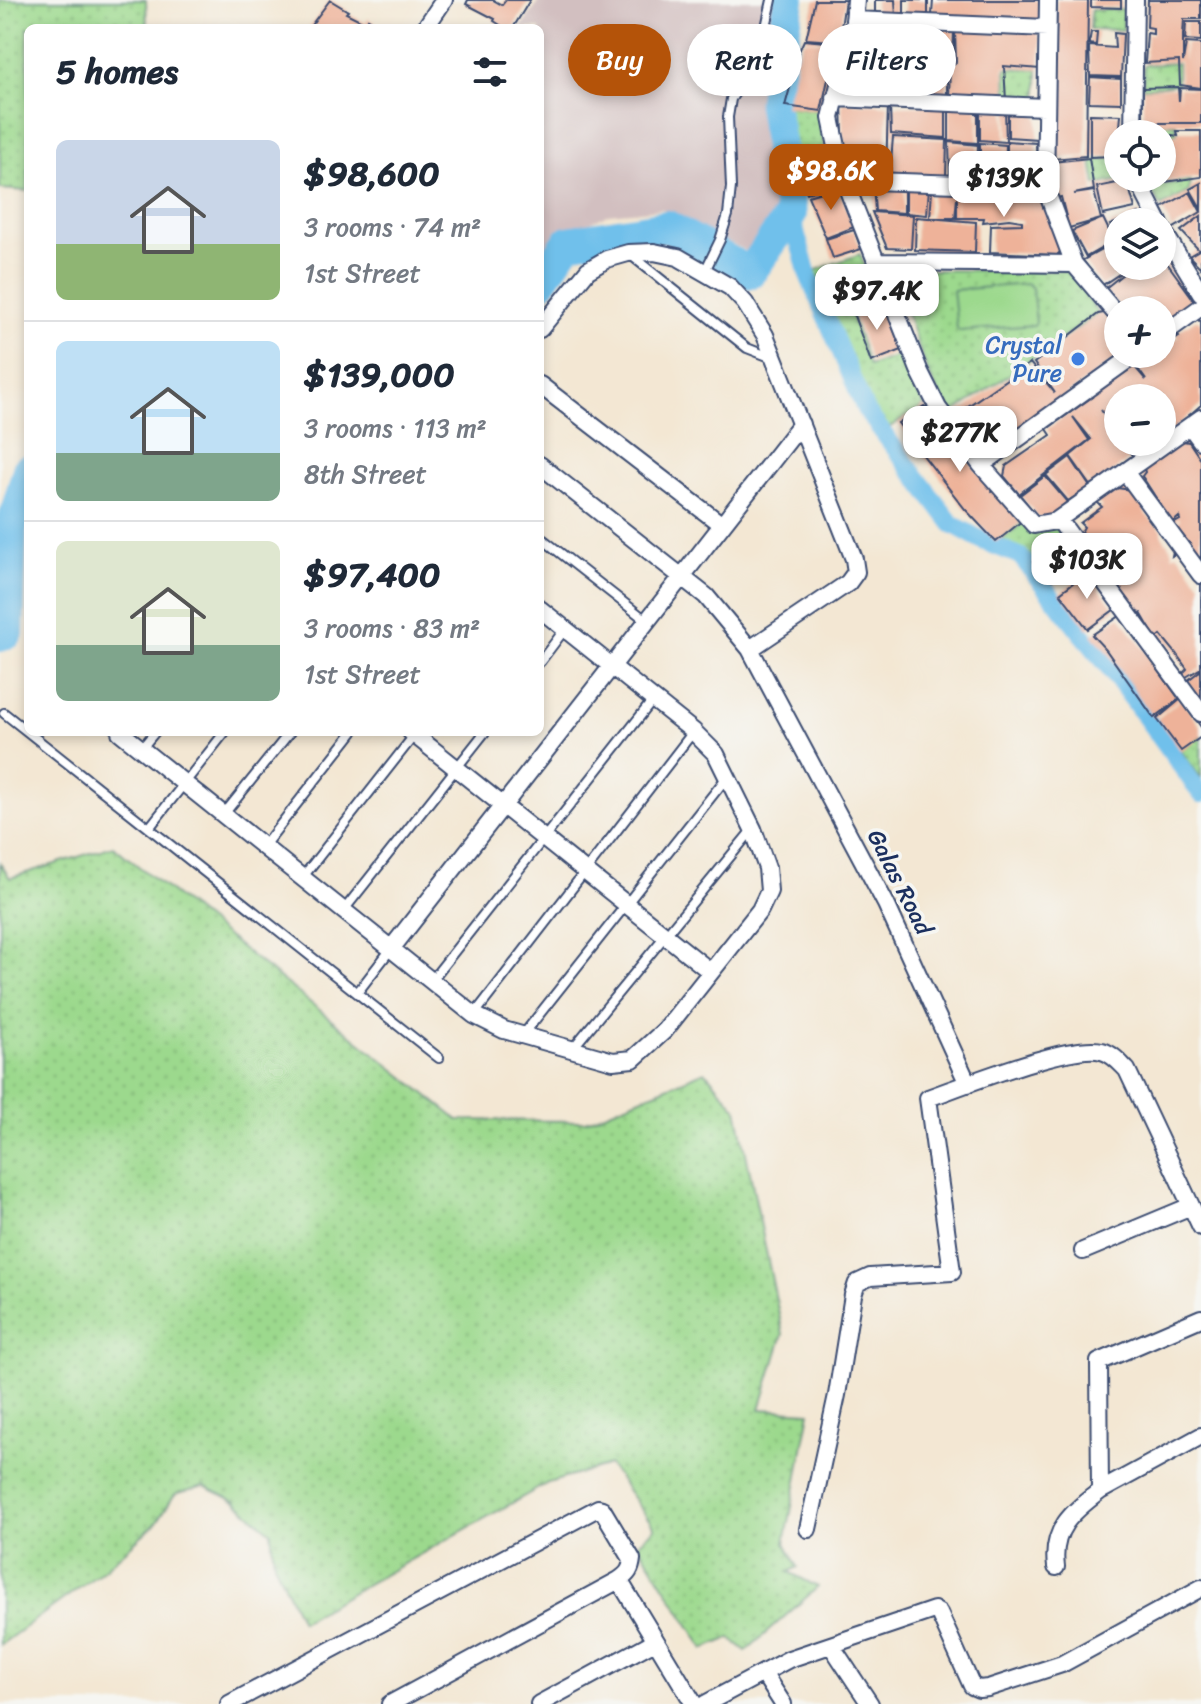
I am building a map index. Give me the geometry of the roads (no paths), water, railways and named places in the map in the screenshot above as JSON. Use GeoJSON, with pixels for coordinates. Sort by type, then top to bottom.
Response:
{"type":"FeatureCollection","features":[{"type":"Feature","properties":{"kind":"street"},"geometry":{"type":"LineString","coordinates":[[428,24],[444,0]]}},
{"type":"Feature","properties":{"kind":"street"},"geometry":{"type":"LineString","coordinates":[[856,0],[831,118],[844,180],[919,370],[938,408],[981,465],[1034,525],[1059,520],[1195,422],[1201,441]]}},
{"type":"Feature","properties":{"kind":"street"},"geometry":{"type":"LineString","coordinates":[[1048,0],[1045,187],[1074,264],[1104,299]]}},
{"type":"Feature","properties":{"kind":"street"},"geometry":{"type":"LineString","coordinates":[[1133,120],[1135,0]]}},
{"type":"Feature","properties":{"kind":"street"},"geometry":{"type":"LineString","coordinates":[[854,20],[1047,28]]}},
{"type":"Feature","properties":{"kind":"street"},"geometry":{"type":"LineString","coordinates":[[835,98],[1045,107]]}},
{"type":"Feature","properties":{"kind":"street"},"geometry":{"type":"LineString","coordinates":[[844,180],[1045,187]]}},
{"type":"Feature","properties":{"kind":"street"},"geometry":{"type":"LineString","coordinates":[[546,316],[588,270],[607,259],[628,253],[654,252],[707,267],[745,303],[765,335],[854,559],[856,572],[848,583],[750,649]]}},
{"type":"Feature","properties":{"kind":"street"},"geometry":{"type":"LineString","coordinates":[[1176,252],[1201,293]]}},
{"type":"Feature","properties":{"kind":"street"},"geometry":{"type":"LineString","coordinates":[[878,262],[1074,264]]}},
{"type":"Feature","properties":{"kind":"street"},"geometry":{"type":"LineString","coordinates":[[1176,325],[1201,307]]}},
{"type":"Feature","properties":{"kind":"street"},"geometry":{"type":"LineString","coordinates":[[981,465],[1116,368]]}},
{"type":"Feature","properties":{"kind":"street"},"geometry":{"type":"LineString","coordinates":[[544,388],[722,525]]}},
{"type":"Feature","properties":{"kind":"street"},"geometry":{"type":"LineString","coordinates":[[391,949],[801,424]]}},
{"type":"Feature","properties":{"kind":"street","name":"Galas Road"},"geometry":{"type":"LineString","coordinates":[[544,468],[706,596],[750,649],[886,904],[968,1084]]}},
{"type":"Feature","properties":{"kind":"street"},"geometry":{"type":"LineString","coordinates":[[1126,473],[1201,575]]}},
{"type":"Feature","properties":{"kind":"street"},"geometry":{"type":"LineString","coordinates":[[1059,520],[1201,713]]}},
{"type":"Feature","properties":{"kind":"street"},"geometry":{"type":"LineString","coordinates":[[125,736],[474,1015],[504,1030],[613,1061],[633,1059],[665,1030],[760,910],[769,891],[767,868],[753,829],[716,754],[693,731],[544,612]]}},
{"type":"Feature","properties":{"kind":"street"},"geometry":{"type":"LineString","coordinates":[[418,736],[711,972]]}},
{"type":"Feature","properties":{"kind":"street"},"geometry":{"type":"LineString","coordinates":[[808,1529],[857,1283],[870,1277],[952,1272],[928,1098],[1074,1051],[1103,1051],[1116,1058],[1127,1070],[1201,1227]]}},
{"type":"Feature","properties":{"kind":"street"},"geometry":{"type":"LineString","coordinates":[[1083,1251],[1191,1206]]}},
{"type":"Feature","properties":{"kind":"street"},"geometry":{"type":"LineString","coordinates":[[1100,1491],[1099,1362],[1201,1318]]}},
{"type":"Feature","properties":{"kind":"street"},"geometry":{"type":"LineString","coordinates":[[1056,1567],[1056,1542],[1070,1514],[1100,1491],[1201,1436]]}},
{"type":"Feature","properties":{"kind":"street"},"geometry":{"type":"LineString","coordinates":[[229,1704],[594,1509],[602,1509],[632,1559],[627,1575],[390,1704]]}},
{"type":"Feature","properties":{"kind":"street"},"geometry":{"type":"LineString","coordinates":[[619,1580],[694,1704]]}},
{"type":"Feature","properties":{"kind":"street"},"geometry":{"type":"LineString","coordinates":[[705,1704],[789,1659],[934,1610],[939,1613],[972,1686],[988,1688],[1062,1664],[1201,1588]]}},
{"type":"Feature","properties":{"kind":"street"},"geometry":{"type":"LineString","coordinates":[[539,1704],[655,1641]]}},
{"type":"Feature","properties":{"kind":"street"},"geometry":{"type":"LineString","coordinates":[[831,1645],[870,1704]]}},
{"type":"Feature","properties":{"kind":"street"},"geometry":{"type":"LineString","coordinates":[[763,1673],[783,1704]]}},
{"type":"Feature","properties":{"kind":"lane"},"geometry":{"type":"LineString","coordinates":[[707,267],[720,240],[730,201],[728,117],[731,99],[760,54],[772,0]]}},
{"type":"Feature","properties":{"kind":"lane"},"geometry":{"type":"LineString","coordinates":[[628,253],[747,348],[775,359]]}},
{"type":"Feature","properties":{"kind":"lane"},"geometry":{"type":"LineString","coordinates":[[747,348],[765,335]]}},
{"type":"Feature","properties":{"kind":"lane"},"geometry":{"type":"LineString","coordinates":[[544,540],[647,621]]}},
{"type":"Feature","properties":{"kind":"lane"},"geometry":{"type":"LineString","coordinates":[[544,657],[565,629]]}},
{"type":"Feature","properties":{"kind":"lane"},"geometry":{"type":"LineString","coordinates":[[431,981],[653,699]]}},
{"type":"Feature","properties":{"kind":"lane"},"geometry":{"type":"LineString","coordinates":[[4,713],[24,729]]}},
{"type":"Feature","properties":{"kind":"lane"},"geometry":{"type":"LineString","coordinates":[[474,1015],[693,731]]}},
{"type":"Feature","properties":{"kind":"lane"},"geometry":{"type":"LineString","coordinates":[[33,736],[439,1058]]}},
{"type":"Feature","properties":{"kind":"lane"},"geometry":{"type":"LineString","coordinates":[[141,749],[152,736]]}},
{"type":"Feature","properties":{"kind":"lane"},"geometry":{"type":"LineString","coordinates":[[149,828],[222,736]]}},
{"type":"Feature","properties":{"kind":"lane"},"geometry":{"type":"LineString","coordinates":[[224,815],[287,736]]}},
{"type":"Feature","properties":{"kind":"lane"},"geometry":{"type":"LineString","coordinates":[[263,847],[350,736]]}},
{"type":"Feature","properties":{"kind":"lane"},"geometry":{"type":"LineString","coordinates":[[302,878],[412,736]]}},
{"type":"Feature","properties":{"kind":"lane"},"geometry":{"type":"LineString","coordinates":[[343,911],[482,736]]}},
{"type":"Feature","properties":{"kind":"lane"},"geometry":{"type":"LineString","coordinates":[[523,1035],[728,776]]}},
{"type":"Feature","properties":{"kind":"lane"},"geometry":{"type":"LineString","coordinates":[[573,1048],[753,829]]}},
{"type":"Feature","properties":{"kind":"lane"},"geometry":{"type":"LineString","coordinates":[[357,993],[391,949]]}},
{"type":"Feature","properties":{"kind":"waterway"},"geometry":{"type":"LineString","coordinates":[[544,277],[568,242],[667,226],[750,273],[791,214],[773,106],[789,0]]}},
{"type":"Feature","properties":{"kind":"waterway"},"geometry":{"type":"LineString","coordinates":[[791,214],[808,275],[865,409],[952,524],[1020,556],[1114,674],[1201,794]]}},
{"type":"Feature","properties":{"kind":"waterway"},"geometry":{"type":"LineString","coordinates":[[0,636],[8,633],[11,530],[24,484]]}},
{"type":"Feature","properties":{"kind":"place","name":"Crystal Pure"},"geometry":{"type":"Point","coordinates":[1078,359]}}]}
